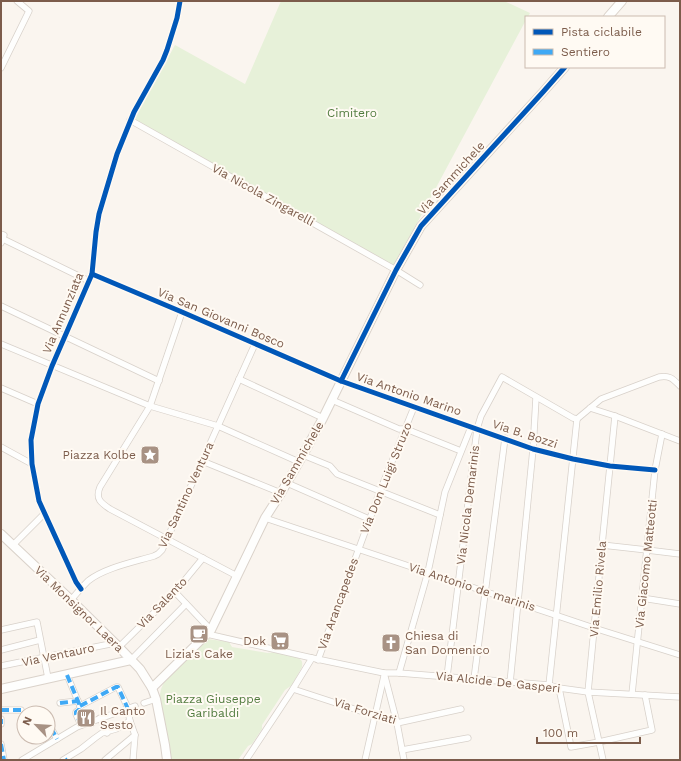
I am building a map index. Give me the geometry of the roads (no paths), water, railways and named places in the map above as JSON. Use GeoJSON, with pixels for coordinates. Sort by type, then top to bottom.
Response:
{"type":"FeatureCollection","features":[{"type":"Feature","properties":{"kind":"street"},"geometry":{"type":"LineString","coordinates":[[1,68],[29,12],[17,1]]}},
{"type":"Feature","properties":{"kind":"street","name":"Via Annunziata"},"geometry":{"type":"LineString","coordinates":[[81,589],[76,582],[39,501],[32,464],[31,440],[38,404],[64,336],[92,274],[99,214],[117,154],[130,120],[166,54],[177,18],[180,1]]}},
{"type":"Feature","properties":{"kind":"street"},"geometry":{"type":"LineString","coordinates":[[609,16],[622,1]]}},
{"type":"Feature","properties":{"kind":"street","name":"Via Sammichele"},"geometry":{"type":"LineString","coordinates":[[209,632],[265,518],[287,483],[323,418],[396,270],[421,226],[564,68]]}},
{"type":"Feature","properties":{"kind":"street","name":"Via Nicola Zingarelli"},"geometry":{"type":"LineString","coordinates":[[130,120],[420,285]]}},
{"type":"Feature","properties":{"kind":"street"},"geometry":{"type":"LineString","coordinates":[[2,239],[89,281]]}},
{"type":"Feature","properties":{"kind":"street","name":"Via San Giovanni Bosco"},"geometry":{"type":"LineString","coordinates":[[92,274],[341,381]]}},
{"type":"Feature","properties":{"kind":"street"},"geometry":{"type":"LineString","coordinates":[[1,306],[159,381]]}},
{"type":"Feature","properties":{"kind":"street"},"geometry":{"type":"LineString","coordinates":[[182,312],[150,406],[100,487],[98,498],[110,509],[237,576]]}},
{"type":"Feature","properties":{"kind":"street"},"geometry":{"type":"LineString","coordinates":[[1,344],[150,406],[218,426],[301,458],[330,466],[336,474],[440,515]]}},
{"type":"Feature","properties":{"kind":"street","name":"Via Santino Ventura"},"geometry":{"type":"LineString","coordinates":[[71,600],[87,582],[95,576],[122,565],[158,554],[162,550],[254,344]]}},
{"type":"Feature","properties":{"kind":"street","name":"Via Nicola Demarinis"},"geometry":{"type":"LineString","coordinates":[[447,677],[477,429],[481,416],[502,377],[536,398]]}},
{"type":"Feature","properties":{"kind":"street"},"geometry":{"type":"LineString","coordinates":[[549,685],[577,419],[601,399],[659,377],[670,377],[680,386]]}},
{"type":"Feature","properties":{"kind":"street"},"geometry":{"type":"LineString","coordinates":[[239,380],[323,418]]}},
{"type":"Feature","properties":{"kind":"street","name":"Via Antonio Marino"},"geometry":{"type":"LineString","coordinates":[[341,381],[471,427]]}},
{"type":"Feature","properties":{"kind":"street"},"geometry":{"type":"LineString","coordinates":[[1,388],[38,404]]}},
{"type":"Feature","properties":{"kind":"street"},"geometry":{"type":"LineString","coordinates":[[510,682],[519,603],[536,398],[577,419]]}},
{"type":"Feature","properties":{"kind":"street"},"geometry":{"type":"LineString","coordinates":[[332,400],[399,429],[406,429],[461,451]]}},
{"type":"Feature","properties":{"kind":"street","name":"Via Don Luigi Struzo"},"geometry":{"type":"LineString","coordinates":[[358,549],[414,407]]}},
{"type":"Feature","properties":{"kind":"street"},"geometry":{"type":"LineString","coordinates":[[590,408],[680,441]]}},
{"type":"Feature","properties":{"kind":"street","name":"Via Emilio Rivela"},"geometry":{"type":"LineString","coordinates":[[603,760],[588,692],[615,416]]}},
{"type":"Feature","properties":{"kind":"street"},"geometry":{"type":"LineString","coordinates":[[399,673],[428,572],[445,492],[471,427]]}},
{"type":"Feature","properties":{"kind":"street","name":"Via B. Bozzi"},"geometry":{"type":"LineString","coordinates":[[471,427],[533,448],[572,459],[610,466],[655,470]]}},
{"type":"Feature","properties":{"kind":"street","name":"Via Giacomo Matteotti"},"geometry":{"type":"LineString","coordinates":[[632,694],[655,470],[662,434]]}},
{"type":"Feature","properties":{"kind":"street"},"geometry":{"type":"LineString","coordinates":[[474,679],[505,438]]}},
{"type":"Feature","properties":{"kind":"street"},"geometry":{"type":"LineString","coordinates":[[1,446],[32,464]]}},
{"type":"Feature","properties":{"kind":"street"},"geometry":{"type":"LineString","coordinates":[[202,461],[281,493]]}},
{"type":"Feature","properties":{"kind":"street"},"geometry":{"type":"LineString","coordinates":[[287,483],[370,519]]}},
{"type":"Feature","properties":{"kind":"street"},"geometry":{"type":"LineString","coordinates":[[13,545],[45,513]]}},
{"type":"Feature","properties":{"kind":"street","name":"Via Antonio de marinis"},"geometry":{"type":"LineString","coordinates":[[265,518],[594,628],[680,655]]}},
{"type":"Feature","properties":{"kind":"street","name":"Via Monsignor Laera"},"geometry":{"type":"LineString","coordinates":[[1,534],[117,645],[140,669],[152,688]]}},
{"type":"Feature","properties":{"kind":"street"},"geometry":{"type":"LineString","coordinates":[[602,546],[680,554]]}},
{"type":"Feature","properties":{"kind":"street","name":"Via Arancapedes"},"geometry":{"type":"LineString","coordinates":[[315,659],[358,549]]}},
{"type":"Feature","properties":{"kind":"street","name":"Via Salento"},"geometry":{"type":"LineString","coordinates":[[117,645],[174,592],[203,558]]}},
{"type":"Feature","properties":{"kind":"street"},"geometry":{"type":"LineString","coordinates":[[174,592],[209,632],[315,659],[293,688],[246,760]]}},
{"type":"Feature","properties":{"kind":"street"},"geometry":{"type":"LineString","coordinates":[[642,598],[680,604]]}},
{"type":"Feature","properties":{"kind":"street"},"geometry":{"type":"LineString","coordinates":[[1,688],[131,660],[186,604]]}},
{"type":"Feature","properties":{"kind":"street"},"geometry":{"type":"LineString","coordinates":[[1,630],[37,622],[48,678]]}},
{"type":"Feature","properties":{"kind":"street"},"geometry":{"type":"LineString","coordinates":[[167,760],[156,699],[152,688],[209,632]]}},
{"type":"Feature","properties":{"kind":"street"},"geometry":{"type":"LineString","coordinates":[[1,650],[40,640]]}},
{"type":"Feature","properties":{"kind":"street","name":"Via Ventauro"},"geometry":{"type":"LineString","coordinates":[[1,666],[117,645]]}},
{"type":"Feature","properties":{"kind":"street","name":"Via Alcide De Gasperi"},"geometry":{"type":"LineString","coordinates":[[315,659],[384,673],[549,685],[588,692],[680,697]]}},
{"type":"Feature","properties":{"kind":"street"},"geometry":{"type":"LineString","coordinates":[[365,760],[384,673]]}},
{"type":"Feature","properties":{"kind":"street"},"geometry":{"type":"LineString","coordinates":[[384,673],[397,724],[404,760]]}},
{"type":"Feature","properties":{"kind":"street"},"geometry":{"type":"LineString","coordinates":[[67,675],[79,704],[79,710],[76,714],[81,725]]}},
{"type":"Feature","properties":{"kind":"street"},"geometry":{"type":"LineString","coordinates":[[60,703],[79,704],[116,687],[119,688],[128,709],[135,735],[133,760]]}},
{"type":"Feature","properties":{"kind":"street","name":"Via Forziati"},"geometry":{"type":"LineString","coordinates":[[293,688],[397,724],[461,708]]}},
{"type":"Feature","properties":{"kind":"street"},"geometry":{"type":"LineString","coordinates":[[559,688],[571,747],[652,730],[645,695]]}},
{"type":"Feature","properties":{"kind":"street"},"geometry":{"type":"LineString","coordinates":[[144,703],[156,699]]}},
{"type":"Feature","properties":{"kind":"street"},"geometry":{"type":"LineString","coordinates":[[22,760],[81,725],[135,706]]}},
{"type":"Feature","properties":{"kind":"street"},"geometry":{"type":"LineString","coordinates":[[1,710],[16,710]]}},
{"type":"Feature","properties":{"kind":"street"},"geometry":{"type":"LineString","coordinates":[[100,718],[107,733]]}},
{"type":"Feature","properties":{"kind":"street"},"geometry":{"type":"LineString","coordinates":[[1,719],[1,724]]}},
{"type":"Feature","properties":{"kind":"street"},"geometry":{"type":"LineString","coordinates":[[65,760],[95,738],[130,721]]}},
{"type":"Feature","properties":{"kind":"street"},"geometry":{"type":"LineString","coordinates":[[105,760],[135,735]]}},
{"type":"Feature","properties":{"kind":"street"},"geometry":{"type":"LineString","coordinates":[[402,750],[468,738]]}},
{"type":"Feature","properties":{"kind":"street"},"geometry":{"type":"LineString","coordinates":[[1,744],[4,760]]}},
{"type":"Feature","properties":{"kind":"place","name":"Piazza Kolbe"},"geometry":{"type":"Point","coordinates":[150,455]}},
{"type":"Feature","properties":{"kind":"place","name":"Lizia's Cake"},"geometry":{"type":"Point","coordinates":[199,634]}},
{"type":"Feature","properties":{"kind":"place","name":"Dok"},"geometry":{"type":"Point","coordinates":[280,641]}},
{"type":"Feature","properties":{"kind":"place","name":"Chiesa di San Domenico"},"geometry":{"type":"Point","coordinates":[391,643]}},
{"type":"Feature","properties":{"kind":"place","name":"Il Canto Sesto"},"geometry":{"type":"Point","coordinates":[86,718]}},
{"type":"Feature","properties":{"kind":"park label","name":"Cimitero"},"geometry":{"type":"Point","coordinates":[352,113]}},
{"type":"Feature","properties":{"kind":"park label","name":"Piazza Giuseppe Garibaldi"},"geometry":{"type":"Point","coordinates":[213,706]}}]}
